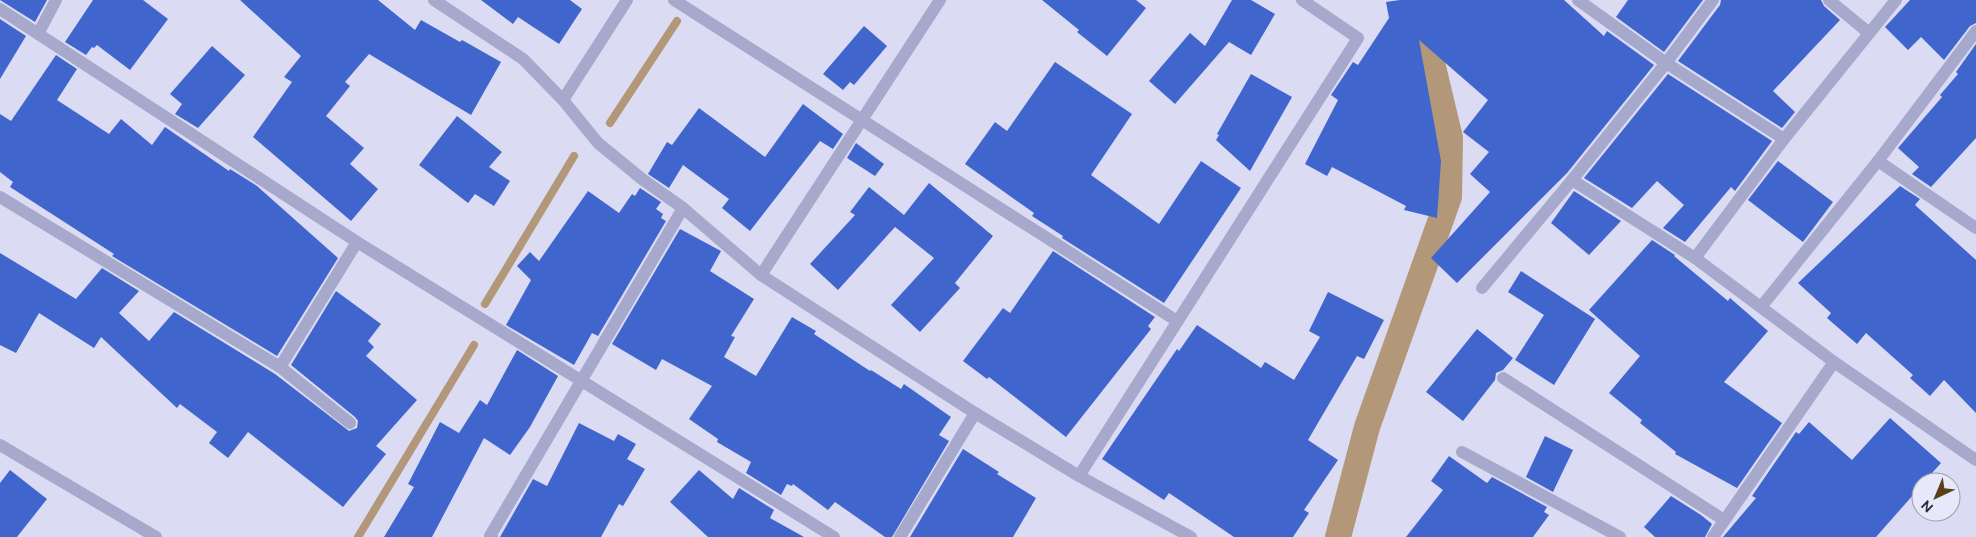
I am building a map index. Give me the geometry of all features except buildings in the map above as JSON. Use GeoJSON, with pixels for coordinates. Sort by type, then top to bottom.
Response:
{"type":"FeatureCollection","features":[{"type":"Feature","properties":{"kind":"street"},"geometry":{"type":"LineString","coordinates":[[38,34],[56,0]]}},
{"type":"Feature","properties":{"kind":"street"},"geometry":{"type":"LineString","coordinates":[[434,0],[523,59],[563,100],[598,143],[642,179],[683,208],[761,275],[975,413],[1078,476],[1191,537]]}},
{"type":"Feature","properties":{"kind":"street"},"geometry":{"type":"LineString","coordinates":[[563,100],[627,0]]}},
{"type":"Feature","properties":{"kind":"street"},"geometry":{"type":"LineString","coordinates":[[674,0],[1177,321]]}},
{"type":"Feature","properties":{"kind":"street"},"geometry":{"type":"LineString","coordinates":[[761,275],[940,0]]}},
{"type":"Feature","properties":{"kind":"street"},"geometry":{"type":"LineString","coordinates":[[1078,476],[1358,38],[1302,0]]}},
{"type":"Feature","properties":{"kind":"street"},"geometry":{"type":"LineString","coordinates":[[1578,0],[1666,63],[1784,138]]}},
{"type":"Feature","properties":{"kind":"street"},"geometry":{"type":"LineString","coordinates":[[1482,288],[1666,63],[1713,0]]}},
{"type":"Feature","properties":{"kind":"street"},"geometry":{"type":"LineString","coordinates":[[1829,0],[1869,33]]}},
{"type":"Feature","properties":{"kind":"street"},"geometry":{"type":"LineString","coordinates":[[1695,258],[1784,138],[1896,0]]}},
{"type":"Feature","properties":{"kind":"street"},"geometry":{"type":"LineString","coordinates":[[0,9],[357,242],[834,537]]}},
{"type":"Feature","properties":{"kind":"street"},"geometry":{"type":"LineString","coordinates":[[1761,307],[1878,161],[1975,34]]}},
{"type":"Feature","properties":{"kind":"street"},"geometry":{"type":"LineString","coordinates":[[1878,161],[1976,228]]}},
{"type":"Feature","properties":{"kind":"street"},"geometry":{"type":"LineString","coordinates":[[1572,180],[1695,258],[1834,362],[1976,460]]}},
{"type":"Feature","properties":{"kind":"street"},"geometry":{"type":"LineString","coordinates":[[0,197],[280,367],[350,424]]}},
{"type":"Feature","properties":{"kind":"street"},"geometry":{"type":"LineString","coordinates":[[492,537],[490,536],[683,208]]}},
{"type":"Feature","properties":{"kind":"street"},"geometry":{"type":"LineString","coordinates":[[280,367],[357,242]]}},
{"type":"Feature","properties":{"kind":"street"},"geometry":{"type":"LineString","coordinates":[[1713,537],[1834,362]]}},
{"type":"Feature","properties":{"kind":"street"},"geometry":{"type":"LineString","coordinates":[[1503,378],[1724,520]]}},
{"type":"Feature","properties":{"kind":"street"},"geometry":{"type":"LineString","coordinates":[[900,537],[975,413]]}},
{"type":"Feature","properties":{"kind":"street"},"geometry":{"type":"LineString","coordinates":[[0,445],[156,537]]}},
{"type":"Feature","properties":{"kind":"street"},"geometry":{"type":"LineString","coordinates":[[1462,452],[1620,537]]}},
{"type":"Feature","properties":{"kind":"waterway"},"geometry":{"type":"LineString","coordinates":[[1338,537],[1367,427],[1449,197],[1450,138],[1417,0]]}},
{"type":"Feature","properties":{"kind":"waterway"},"geometry":{"type":"LineString","coordinates":[[610,123],[677,21]]}},
{"type":"Feature","properties":{"kind":"waterway"},"geometry":{"type":"LineString","coordinates":[[485,304],[574,156]]}},
{"type":"Feature","properties":{"kind":"waterway"},"geometry":{"type":"LineString","coordinates":[[358,537],[474,345]]}}]}
